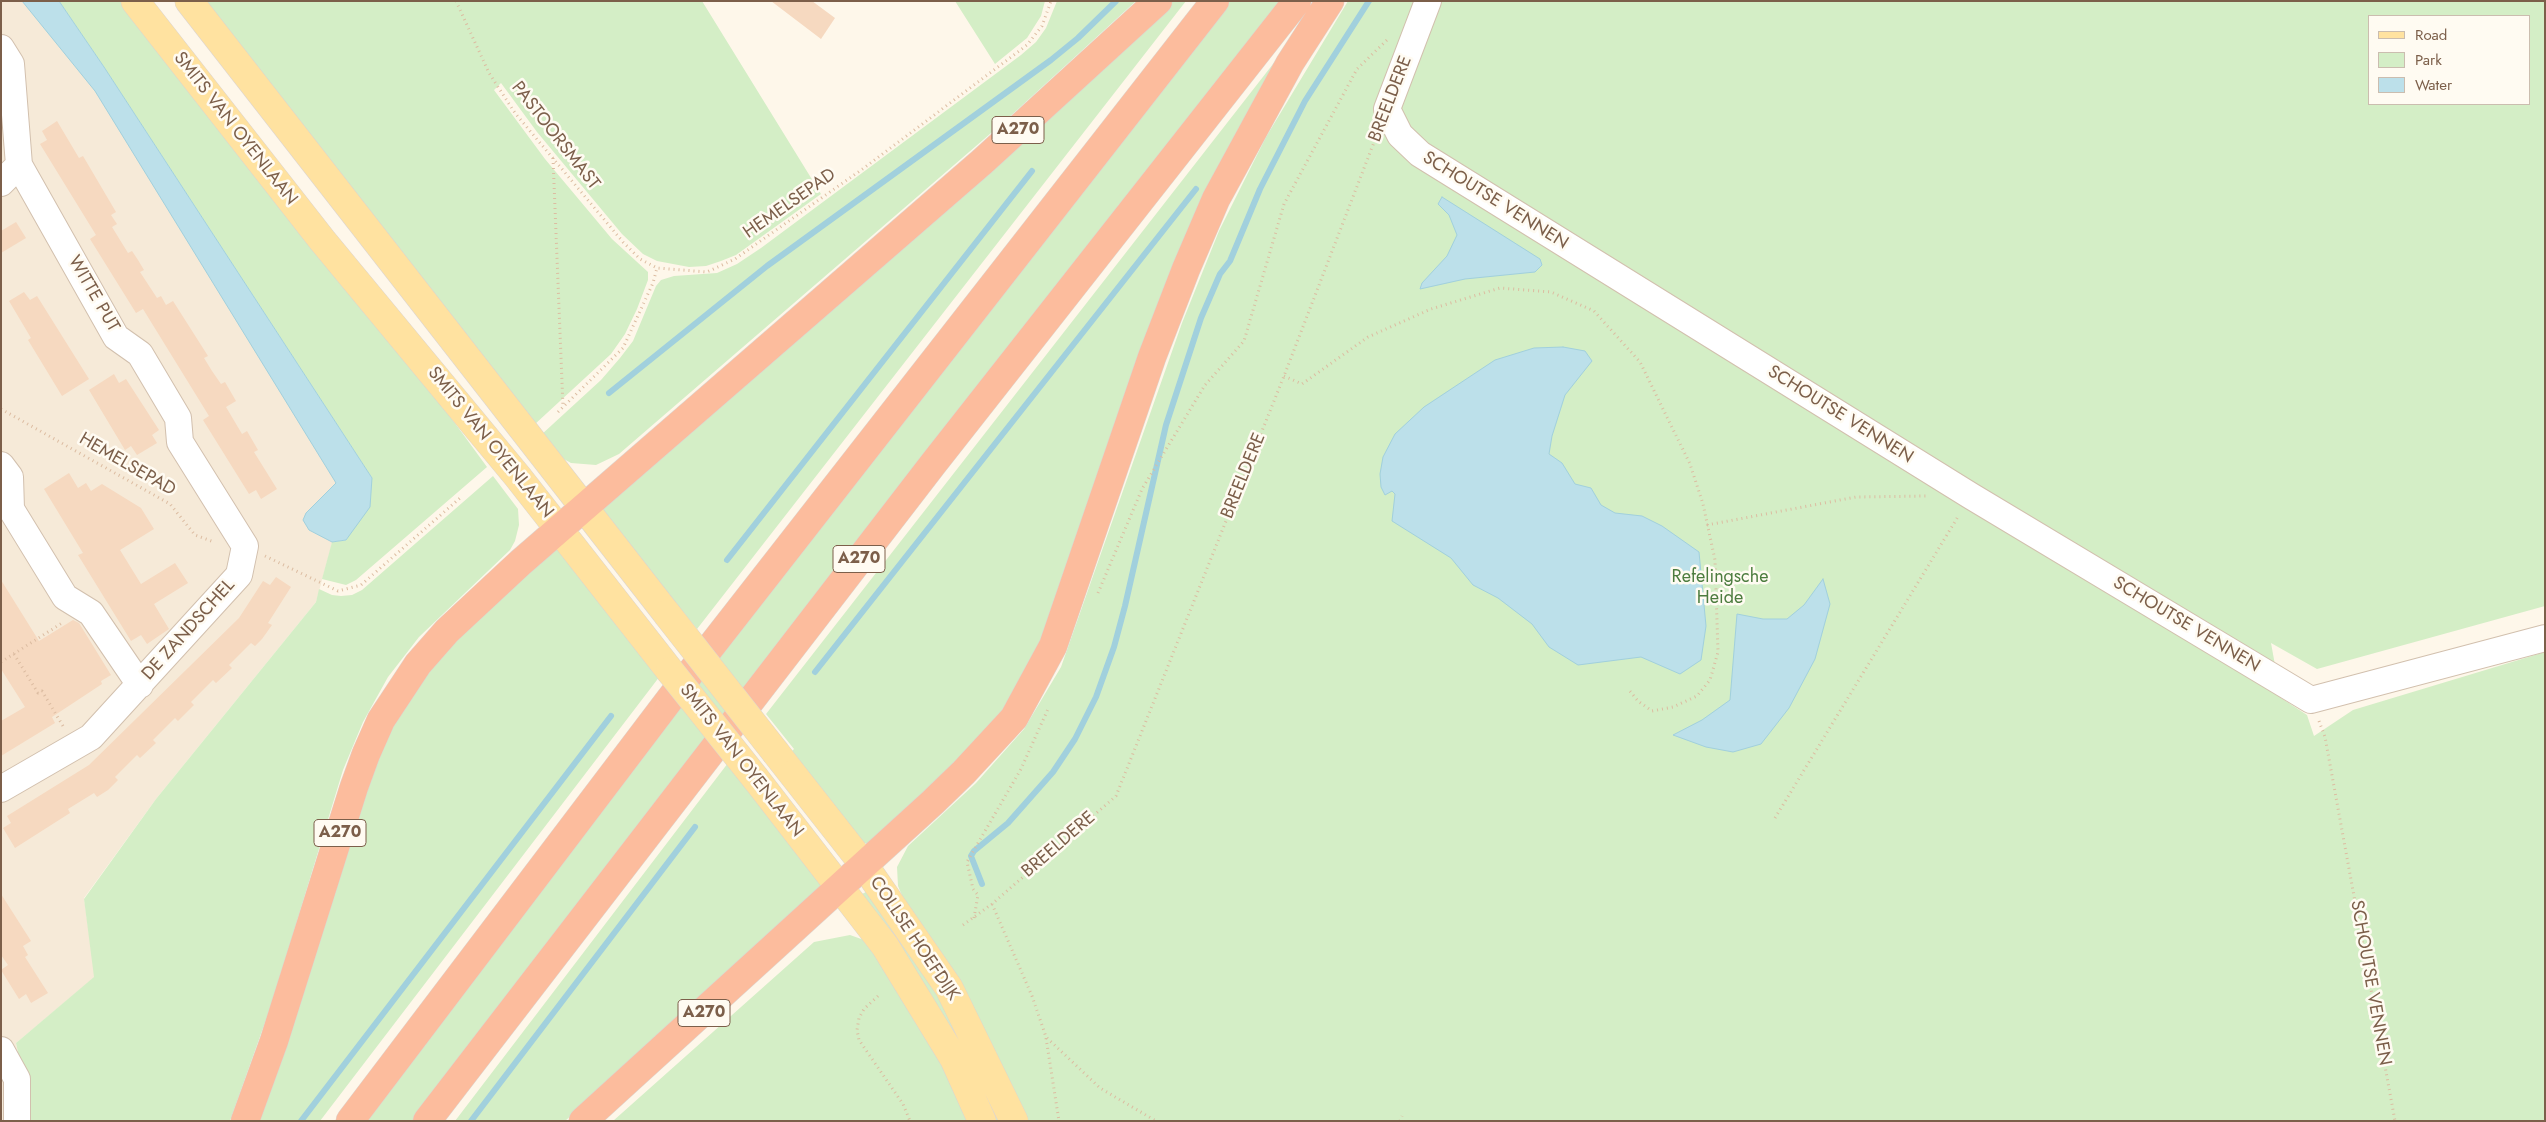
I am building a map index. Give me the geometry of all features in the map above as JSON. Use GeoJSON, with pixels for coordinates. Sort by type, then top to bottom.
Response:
{"type":"FeatureCollection","features":[{"type":"Feature","properties":{"kind":"highway","name":"A270"},"geometry":{"type":"LineString","coordinates":[[246,1121],[277,1032],[354,787],[381,720],[418,664],[447,631],[559,529],[1012,135],[1158,1]]}},
{"type":"Feature","properties":{"kind":"highway"},"geometry":{"type":"LineString","coordinates":[[350,1121],[664,707],[1214,1]]}},
{"type":"Feature","properties":{"kind":"highway","name":"A270"},"geometry":{"type":"LineString","coordinates":[[427,1121],[939,457],[1297,1]]}},
{"type":"Feature","properties":{"kind":"highway","name":"A270"},"geometry":{"type":"LineString","coordinates":[[583,1121],[842,888],[864,865],[952,784],[991,745],[1014,718],[1053,646],[1148,367],[1216,199],[1264,108],[1330,1]]}},
{"type":"Feature","properties":{"kind":"main road","name":"SMITS VAN OYENLAAN"},"geometry":{"type":"LineString","coordinates":[[134,1],[322,240],[648,640],[842,888]]}},
{"type":"Feature","properties":{"kind":"main road","name":"SMITS VAN OYENLAAN"},"geometry":{"type":"LineString","coordinates":[[189,1],[864,865]]}},
{"type":"Feature","properties":{"kind":"main road","name":"COLLSE HOEFDIJK"},"geometry":{"type":"LineString","coordinates":[[864,865],[949,988],[1014,1121]]}},
{"type":"Feature","properties":{"kind":"main road","name":"COLLSE HOEFDIJK"},"geometry":{"type":"LineString","coordinates":[[842,888],[885,946],[930,1016],[954,1059],[982,1121]]}},
{"type":"Feature","properties":{"kind":"street","name":"BREELDERE"},"geometry":{"type":"LineString","coordinates":[[1387,109],[1428,1]]}},
{"type":"Feature","properties":{"kind":"street","name":"WITTE PUT"},"geometry":{"type":"LineString","coordinates":[[1,48],[12,64],[19,165],[116,337],[140,354],[178,418],[180,442],[245,546]]}},
{"type":"Feature","properties":{"kind":"street","name":"SCHOUTSE VENNEN"},"geometry":{"type":"LineString","coordinates":[[1387,109],[1400,135],[1420,154],[1971,496],[2311,700]]}},
{"type":"Feature","properties":{"kind":"street"},"geometry":{"type":"LineString","coordinates":[[1,183],[19,165]]}},
{"type":"Feature","properties":{"kind":"street","name":"DE ZANDSCHEL"},"geometry":{"type":"LineString","coordinates":[[1,465],[10,477],[11,509],[65,597],[91,613],[140,685]]}},
{"type":"Feature","properties":{"kind":"street","name":"DE ZANDSCHEL"},"geometry":{"type":"LineString","coordinates":[[1,790],[91,737],[239,575],[245,546]]}},
{"type":"Feature","properties":{"kind":"street"},"geometry":{"type":"LineString","coordinates":[[2311,700],[2545,638]]}},
{"type":"Feature","properties":{"kind":"street"},"geometry":{"type":"LineString","coordinates":[[1,1050],[17,1079],[17,1121]]}},
{"type":"Feature","properties":{"kind":"path","name":"PASTOORSMAST"},"geometry":{"type":"LineString","coordinates":[[456,1],[489,73],[515,113],[623,242],[640,259],[657,268]]}},
{"type":"Feature","properties":{"kind":"path","name":"HEMELSEPAD"},"geometry":{"type":"LineString","coordinates":[[657,268],[707,272],[735,259],[864,168],[1027,45],[1042,26],[1051,1]]}},
{"type":"Feature","properties":{"kind":"path"},"geometry":{"type":"LineString","coordinates":[[1098,595],[1142,488],[1204,385],[1244,341],[1284,204],[1357,69],[1392,35]]}},
{"type":"Feature","properties":{"kind":"path","name":"BREELDERE"},"geometry":{"type":"LineString","coordinates":[[963,925],[992,904],[1116,796],[1284,376],[1387,109]]}},
{"type":"Feature","properties":{"kind":"path"},"geometry":{"type":"LineString","coordinates":[[553,158],[563,407]]}},
{"type":"Feature","properties":{"kind":"path"},"geometry":{"type":"LineString","coordinates":[[558,412],[623,348],[653,283],[657,268]]}},
{"type":"Feature","properties":{"kind":"path"},"geometry":{"type":"LineString","coordinates":[[1284,376],[1302,384],[1368,337],[1431,309],[1500,288],[1551,292],[1594,311],[1640,362],[1690,464],[1715,560],[1718,652],[1710,680],[1697,696],[1673,707],[1652,711],[1638,701],[1629,690]]}},
{"type":"Feature","properties":{"kind":"path","name":"HEMELSEPAD"},"geometry":{"type":"LineString","coordinates":[[1,409],[170,504],[195,535],[222,545],[245,546],[338,591],[361,586],[460,498]]}},
{"type":"Feature","properties":{"kind":"path"},"geometry":{"type":"LineString","coordinates":[[1707,525],[1856,497],[1932,496]]}},
{"type":"Feature","properties":{"kind":"path"},"geometry":{"type":"LineString","coordinates":[[1775,818],[1971,496]]}},
{"type":"Feature","properties":{"kind":"path"},"geometry":{"type":"LineString","coordinates":[[1,662],[64,622],[77,605]]}},
{"type":"Feature","properties":{"kind":"path"},"geometry":{"type":"LineString","coordinates":[[14,654],[38,693],[42,691],[76,746]]}},
{"type":"Feature","properties":{"kind":"path","name":"SCHOUTSE VENNEN"},"geometry":{"type":"LineString","coordinates":[[2311,700],[2325,737],[2395,1121]]}},
{"type":"Feature","properties":{"kind":"path"},"geometry":{"type":"LineString","coordinates":[[974,918],[978,895],[973,889],[967,862],[1021,769],[1050,704]]}},
{"type":"Feature","properties":{"kind":"path"},"geometry":{"type":"LineString","coordinates":[[992,904],[1032,996],[1046,1037],[1059,1121]]}},
{"type":"Feature","properties":{"kind":"path"},"geometry":{"type":"LineString","coordinates":[[878,996],[864,1008],[858,1018],[857,1030],[859,1040],[903,1104],[910,1121]]}},
{"type":"Feature","properties":{"kind":"path"},"geometry":{"type":"LineString","coordinates":[[1046,1037],[1100,1088],[1156,1121]]}},
{"type":"Feature","properties":{"kind":"path"},"geometry":{"type":"LineString","coordinates":[[1400,1121],[1402,1116]]}},
{"type":"Feature","properties":{"kind":"shaded area"},"geometry":{"type":"Polygon","coordinates":[[[1,1],[26,1],[96,90],[339,484],[333,540],[316,602],[156,799],[84,898],[95,977],[16,1043],[26,1090],[23,1121],[1,1121],[1,1]]]}},
{"type":"Feature","properties":{"kind":"green space"},"geometry":{"type":"Polygon","coordinates":[[[59,1],[122,1],[449,415],[487,467],[356,580],[346,585],[322,579],[332,542],[346,540],[372,478],[59,1]]]}},
{"type":"Feature","properties":{"kind":"green space"},"geometry":{"type":"Polygon","coordinates":[[[204,1],[702,1],[821,194],[736,255],[706,266],[689,267],[657,261],[643,254],[622,234],[537,132],[501,83],[494,90],[545,159],[612,239],[648,272],[648,280],[637,309],[625,334],[611,354],[534,425],[204,1]]]}},
{"type":"Feature","properties":{"kind":"green space"},"geometry":{"type":"Polygon","coordinates":[[[955,1],[1045,1],[1041,16],[1027,38],[995,64],[955,1]]]}},
{"type":"Feature","properties":{"kind":"green space"},"geometry":{"type":"Polygon","coordinates":[[[1057,1],[1136,1],[1005,121],[619,454],[596,465],[571,463],[562,458],[541,435],[601,380],[620,358],[633,341],[656,286],[661,280],[674,276],[717,273],[737,264],[761,248],[1021,55],[1036,42],[1046,28],[1057,1]]]}},
{"type":"Feature","properties":{"kind":"green space"},"geometry":{"type":"Polygon","coordinates":[[[1167,1],[1186,1],[697,629],[601,512],[603,503],[1167,1]]]}},
{"type":"Feature","properties":{"kind":"green space"},"geometry":{"type":"Polygon","coordinates":[[[1230,1],[1282,1],[414,1121],[362,1121],[971,330],[1230,1]]]}},
{"type":"Feature","properties":{"kind":"green space","name":"Refelingsche Heide"},"geometry":{"type":"Polygon","coordinates":[[[1348,1],[2545,1],[2545,606],[2317,669],[2271,643],[2281,698],[2307,715],[2314,736],[2353,710],[2545,652],[2545,1121],[613,1121],[814,942],[850,935],[864,940],[862,894],[866,892],[903,898],[898,886],[897,867],[908,846],[976,783],[1024,729],[1061,667],[1182,323],[1219,231],[1266,137],[1348,1]]]}},
{"type":"Feature","properties":{"kind":"green space"},"geometry":{"type":"Polygon","coordinates":[[[1305,23],[1241,133],[1040,658],[974,752],[868,843],[861,843],[790,753],[794,749],[766,714],[1305,23]]]}},
{"type":"Feature","properties":{"kind":"green space"},"geometry":{"type":"Polygon","coordinates":[[[493,476],[518,509],[519,525],[515,541],[510,550],[419,637],[388,677],[363,722],[343,770],[273,1000],[230,1121],[23,1121],[26,1090],[16,1043],[94,977],[84,899],[156,799],[316,602],[319,589],[332,595],[341,596],[352,595],[362,590],[493,476]]]}},
{"type":"Feature","properties":{"kind":"green space"},"geometry":{"type":"Polygon","coordinates":[[[556,546],[660,676],[320,1121],[256,1121],[367,780],[392,723],[428,667],[556,546]]]}},
{"type":"Feature","properties":{"kind":"green space"},"geometry":{"type":"Polygon","coordinates":[[[728,763],[827,886],[565,1121],[455,1121],[728,763]]]}},
{"type":"Feature","properties":{"kind":"water"},"geometry":{"type":"Polygon","coordinates":[[[22,1],[59,1],[372,478],[370,507],[346,540],[332,542],[309,530],[303,520],[306,513],[336,483],[95,91],[22,1]]]}},
{"type":"Feature","properties":{"kind":"water"},"geometry":{"type":"Polygon","coordinates":[[[1442,197],[1540,259],[1542,265],[1535,272],[1465,279],[1420,289],[1422,283],[1447,256],[1457,235],[1449,215],[1438,204],[1442,197]]]}},
{"type":"Feature","properties":{"kind":"water"},"geometry":{"type":"Polygon","coordinates":[[[1563,347],[1585,351],[1592,361],[1565,395],[1552,436],[1549,454],[1562,463],[1575,484],[1591,488],[1601,505],[1615,513],[1642,516],[1662,526],[1699,552],[1706,626],[1701,660],[1680,674],[1641,657],[1578,665],[1549,647],[1532,624],[1498,598],[1473,585],[1451,558],[1392,521],[1395,494],[1392,491],[1385,495],[1381,487],[1380,474],[1383,457],[1395,434],[1424,407],[1495,360],[1534,348],[1563,347]]]}},
{"type":"Feature","properties":{"kind":"water"},"geometry":{"type":"Polygon","coordinates":[[[1823,579],[1830,604],[1815,659],[1789,708],[1761,744],[1733,752],[1706,747],[1673,735],[1702,720],[1730,700],[1737,614],[1763,619],[1787,619],[1804,605],[1823,579]]]}},
{"type":"Feature","properties":{"kind":"building"},"geometry":{"type":"Polygon","coordinates":[[[771,1],[812,1],[835,18],[821,39],[771,1]]]}},
{"type":"Feature","properties":{"kind":"building"},"geometry":{"type":"Polygon","coordinates":[[[57,121],[79,158],[83,156],[116,212],[111,215],[117,224],[112,227],[128,253],[132,251],[138,260],[144,270],[140,272],[157,298],[161,296],[166,305],[173,301],[208,356],[204,358],[212,371],[221,384],[225,382],[236,401],[226,407],[242,434],[247,431],[258,450],[254,452],[277,489],[261,499],[256,490],[249,494],[203,420],[209,416],[143,309],[136,313],[90,239],[96,235],[40,144],[47,140],[42,131],[57,121]]]}},
{"type":"Feature","properties":{"kind":"building"},"geometry":{"type":"Polygon","coordinates":[[[16,222],[26,238],[1,253],[1,231],[16,222]]]}},
{"type":"Feature","properties":{"kind":"building"},"geometry":{"type":"Polygon","coordinates":[[[24,292],[30,300],[37,296],[89,379],[62,396],[28,340],[31,338],[9,301],[24,292]]]}},
{"type":"Feature","properties":{"kind":"building"},"geometry":{"type":"Polygon","coordinates":[[[114,374],[119,383],[126,379],[159,430],[152,435],[157,443],[137,455],[131,446],[125,450],[89,390],[114,374]]]}},
{"type":"Feature","properties":{"kind":"building"},"geometry":{"type":"Polygon","coordinates":[[[69,473],[78,488],[86,483],[91,491],[102,484],[141,508],[154,529],[120,550],[141,584],[175,563],[188,583],[154,604],[169,629],[147,644],[141,635],[131,641],[78,555],[83,553],[44,489],[69,473]]]}},
{"type":"Feature","properties":{"kind":"building"},"geometry":{"type":"Polygon","coordinates":[[[276,577],[291,587],[268,623],[272,625],[262,639],[255,646],[251,643],[229,665],[232,668],[216,683],[213,680],[191,702],[194,705],[178,721],[175,718],[153,740],[156,743],[140,758],[137,755],[115,777],[118,780],[108,790],[97,797],[94,793],[68,809],[70,813],[15,848],[3,828],[11,823],[7,816],[89,765],[239,618],[263,581],[270,585],[276,577]]]}},
{"type":"Feature","properties":{"kind":"building"},"geometry":{"type":"Polygon","coordinates":[[[1,580],[39,641],[73,620],[79,623],[111,675],[101,681],[102,684],[52,717],[55,723],[1,756],[1,721],[25,707],[1,669],[1,580]]]}},
{"type":"Feature","properties":{"kind":"building"},"geometry":{"type":"Polygon","coordinates":[[[1,894],[31,941],[23,946],[28,955],[25,957],[48,993],[31,1003],[26,994],[19,999],[1,970],[8,965],[1,955],[1,894]]]}},
{"type":"Feature","properties":{"kind":"waterway"},"geometry":{"type":"LineString","coordinates":[[609,393],[767,266],[1051,60],[1078,38],[1116,1]]}},
{"type":"Feature","properties":{"kind":"waterway"},"geometry":{"type":"LineString","coordinates":[[982,884],[971,856],[974,851],[1008,823],[1053,772],[1075,739],[1096,697],[1114,647],[1125,606],[1166,425],[1201,318],[1220,274],[1230,261],[1260,189],[1305,101],[1369,1]]}},
{"type":"Feature","properties":{"kind":"waterway"},"geometry":{"type":"LineString","coordinates":[[727,560],[1032,171]]}},
{"type":"Feature","properties":{"kind":"waterway"},"geometry":{"type":"LineString","coordinates":[[815,672],[1196,189]]}},
{"type":"Feature","properties":{"kind":"waterway"},"geometry":{"type":"LineString","coordinates":[[301,1121],[611,716]]}},
{"type":"Feature","properties":{"kind":"waterway"},"geometry":{"type":"LineString","coordinates":[[471,1121],[695,827]]}}]}
